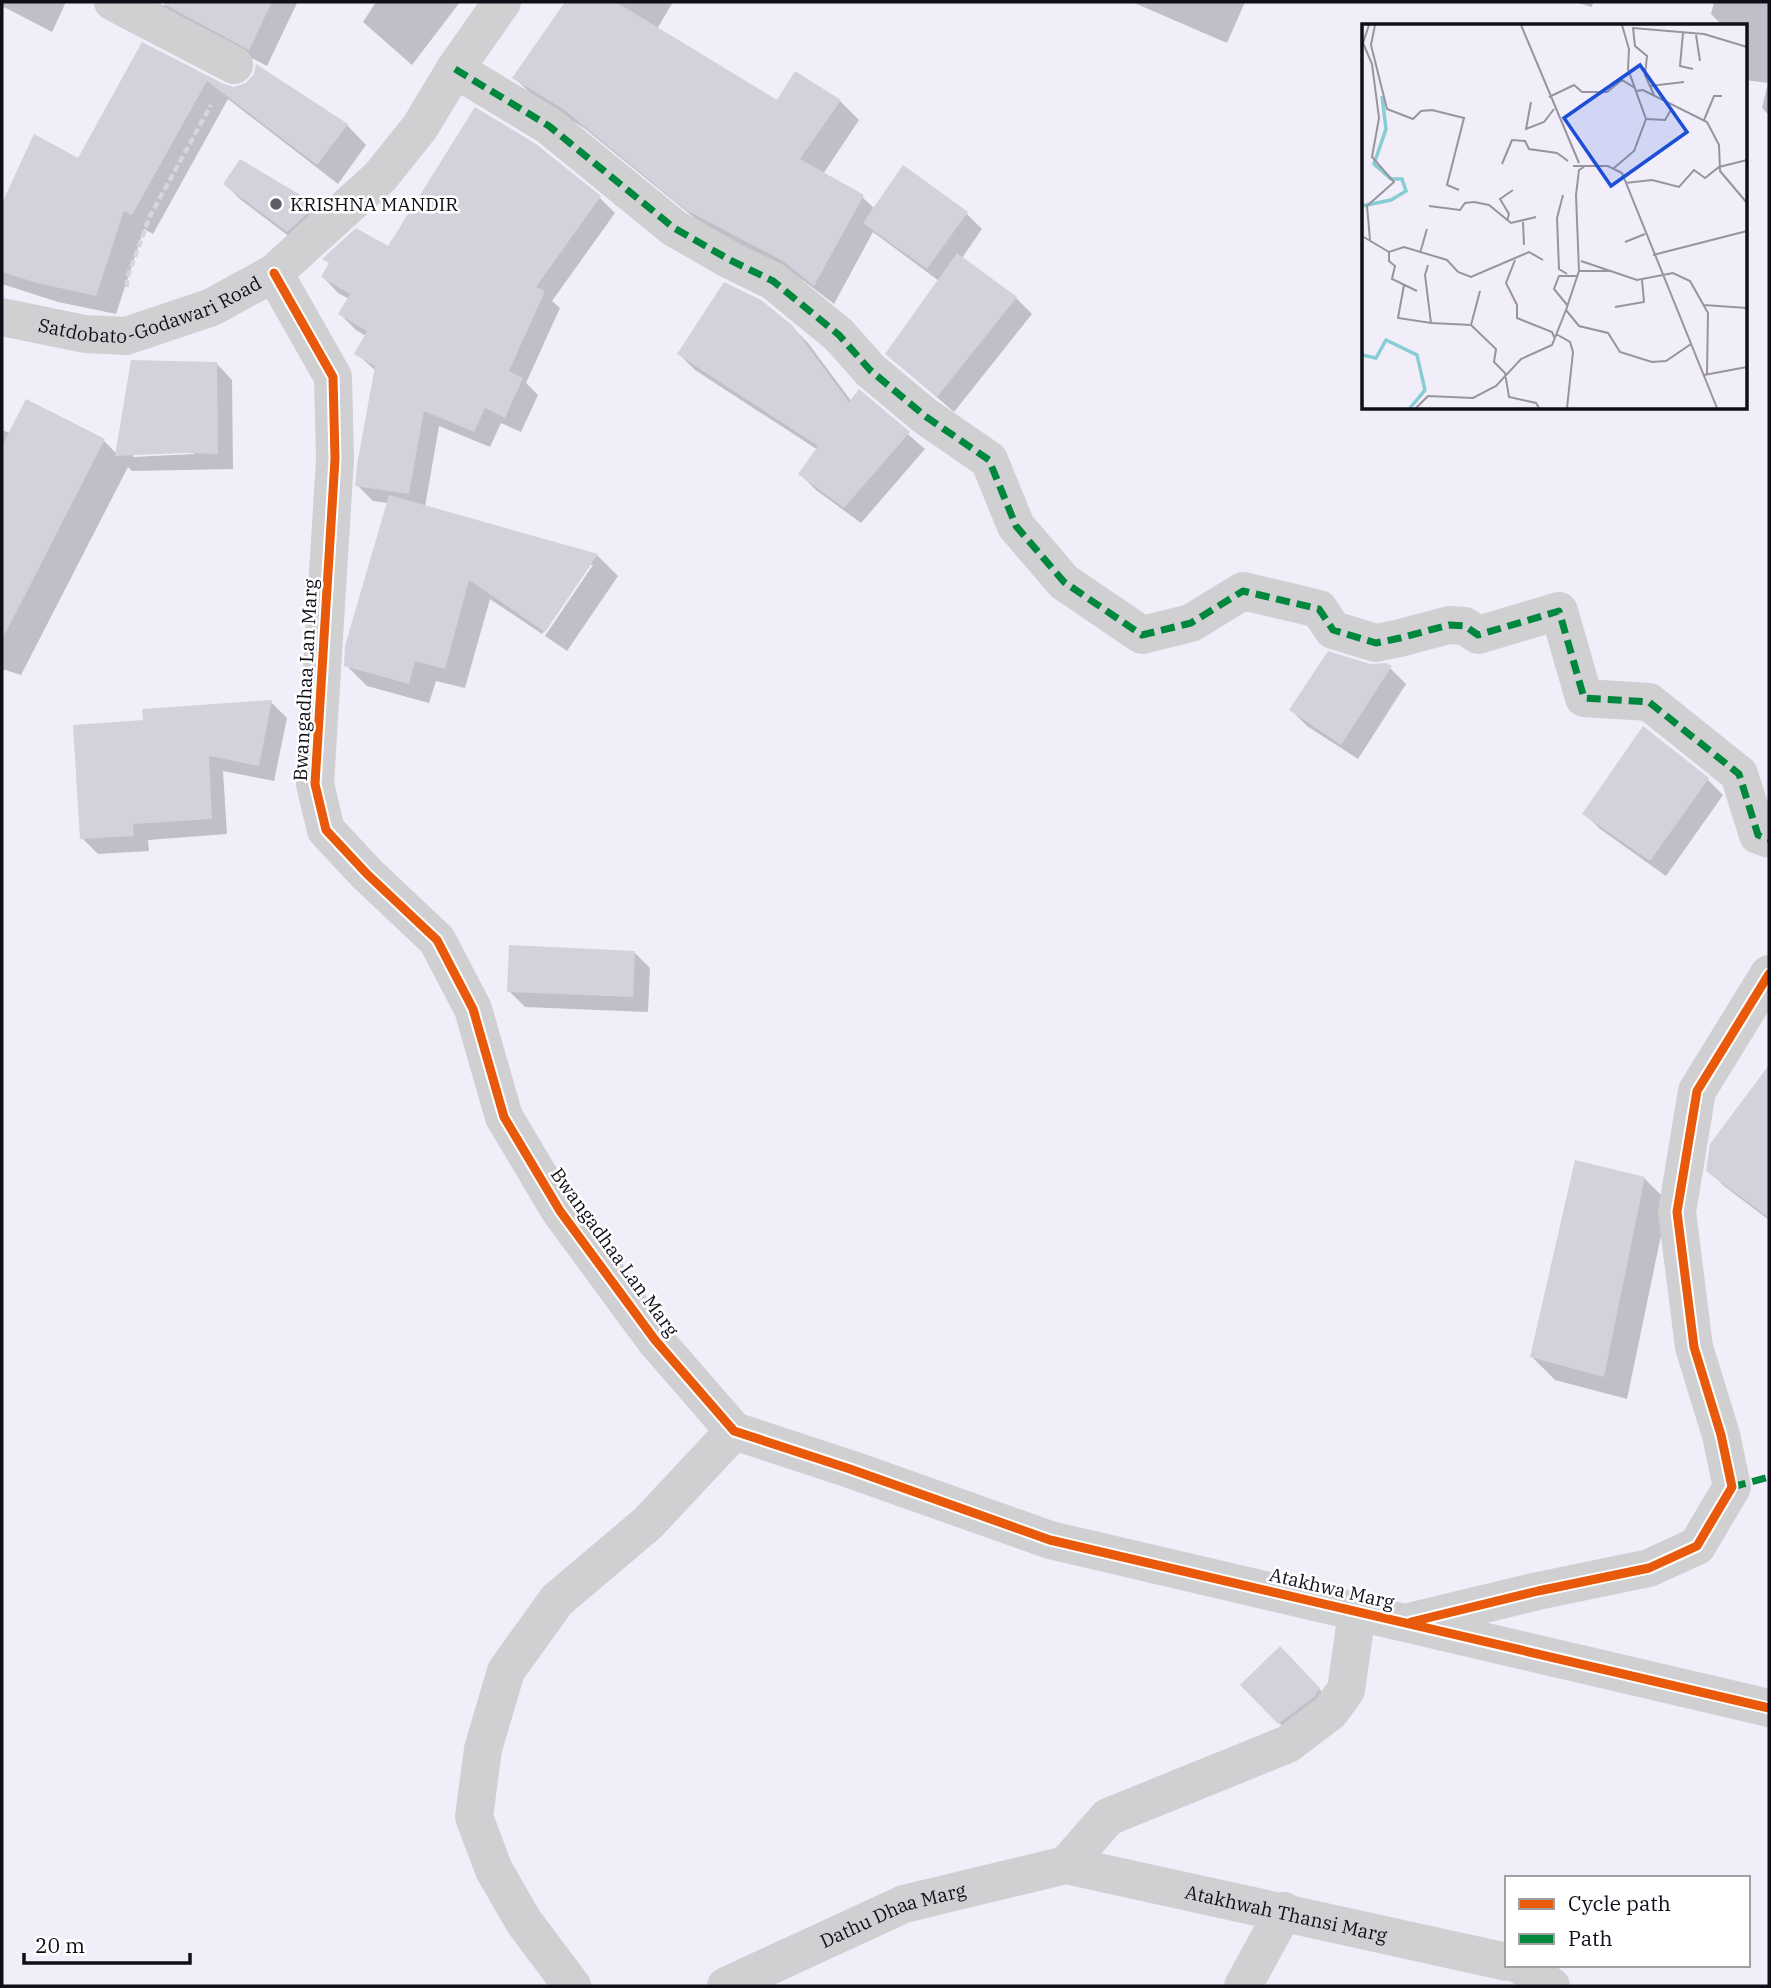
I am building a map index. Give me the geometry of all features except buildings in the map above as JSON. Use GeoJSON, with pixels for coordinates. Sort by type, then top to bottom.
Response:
{"type":"FeatureCollection","features":[{"type":"Feature","properties":{"kind":"street"},"geometry":{"type":"LineString","coordinates":[[113,2],[234,65]]}},
{"type":"Feature","properties":{"kind":"street","name":"Satdobato-Godawari Road"},"geometry":{"type":"LineString","coordinates":[[2,317],[85,334],[126,335],[212,307],[274,273],[380,177],[420,127],[455,69],[502,2]]}},
{"type":"Feature","properties":{"kind":"street"},"geometry":{"type":"LineString","coordinates":[[455,69],[549,126],[674,228],[773,281],[839,335],[870,370],[925,416],[989,460],[1016,526],[1063,582],[1142,635],[1191,622],[1243,591],[1319,609],[1334,630],[1376,643],[1449,625],[1465,626],[1478,635],[1559,611],[1584,698],[1649,702],[1739,774],[1758,835],[1769,839]]}},
{"type":"Feature","properties":{"kind":"street","name":"Bwangadhaa Lan Marg"},"geometry":{"type":"LineString","coordinates":[[274,273],[334,377],[335,459],[315,784],[326,830],[367,874],[437,940],[473,1009],[503,1117],[560,1211],[655,1340],[734,1431]]}},
{"type":"Feature","properties":{"kind":"street"},"geometry":{"type":"LineString","coordinates":[[1406,1623],[1649,1568],[1697,1546],[1732,1487],[1721,1435],[1694,1347],[1676,1212],[1698,1091],[1769,974]]}},
{"type":"Feature","properties":{"kind":"street"},"geometry":{"type":"LineString","coordinates":[[572,1986],[524,1922],[494,1870],[474,1817],[484,1749],[506,1671],[556,1600],[648,1523],[734,1431]]}},
{"type":"Feature","properties":{"kind":"street","name":"Atakhwa Marg"},"geometry":{"type":"LineString","coordinates":[[734,1431],[850,1469],[1050,1541],[1769,1709]]}},
{"type":"Feature","properties":{"kind":"street"},"geometry":{"type":"LineString","coordinates":[[1066,1865],[1108,1817],[1288,1744],[1330,1712],[1346,1690],[1357,1612]]}},
{"type":"Feature","properties":{"kind":"street","name":"Atakhwah Thansi Marg"},"geometry":{"type":"LineString","coordinates":[[1066,1865],[1505,1962]]}},
{"type":"Feature","properties":{"kind":"street","name":"Dathu Dhaa Marg"},"geometry":{"type":"LineString","coordinates":[[726,1986],[904,1904],[1066,1865]]}},
{"type":"Feature","properties":{"kind":"street"},"geometry":{"type":"LineString","coordinates":[[1243,1986],[1284,1911]]}},
{"type":"Feature","properties":{"kind":"street"},"geometry":{"type":"LineString","coordinates":[[1523,1967],[1551,1986]]}},
{"type":"Feature","properties":{"kind":"path"},"geometry":{"type":"LineString","coordinates":[[126,335],[127,278],[150,216],[234,65]]}},
{"type":"Feature","properties":{"kind":"marked path"},"geometry":{"type":"LineString","coordinates":[[455,69],[549,126],[674,228],[773,281],[839,335],[870,370],[925,416],[989,460],[1016,526],[1064,582],[1142,635],[1191,623],[1243,591],[1319,609],[1333,630],[1376,643],[1449,625],[1465,626],[1478,635],[1559,611],[1584,698],[1649,702],[1739,774],[1758,835],[1769,839]]}},
{"type":"Feature","properties":{"kind":"marked path"},"geometry":{"type":"LineString","coordinates":[[1732,1487],[1769,1477]]}},
{"type":"Feature","properties":{"kind":"cycle path"},"geometry":{"type":"LineString","coordinates":[[274,273],[333,377],[335,459],[315,784],[326,830],[367,874],[437,940],[473,1009],[504,1117],[560,1211],[655,1340],[734,1431],[1050,1540],[1769,1708]]}},
{"type":"Feature","properties":{"kind":"cycle path"},"geometry":{"type":"LineString","coordinates":[[1411,1622],[1538,1591],[1649,1568],[1697,1546],[1732,1487],[1721,1435],[1694,1347],[1677,1212],[1697,1091],[1769,974]]}},
{"type":"Feature","properties":{"kind":"place","name":"KRISHNA MANDIR"},"geometry":{"type":"Point","coordinates":[276,204]}}]}
